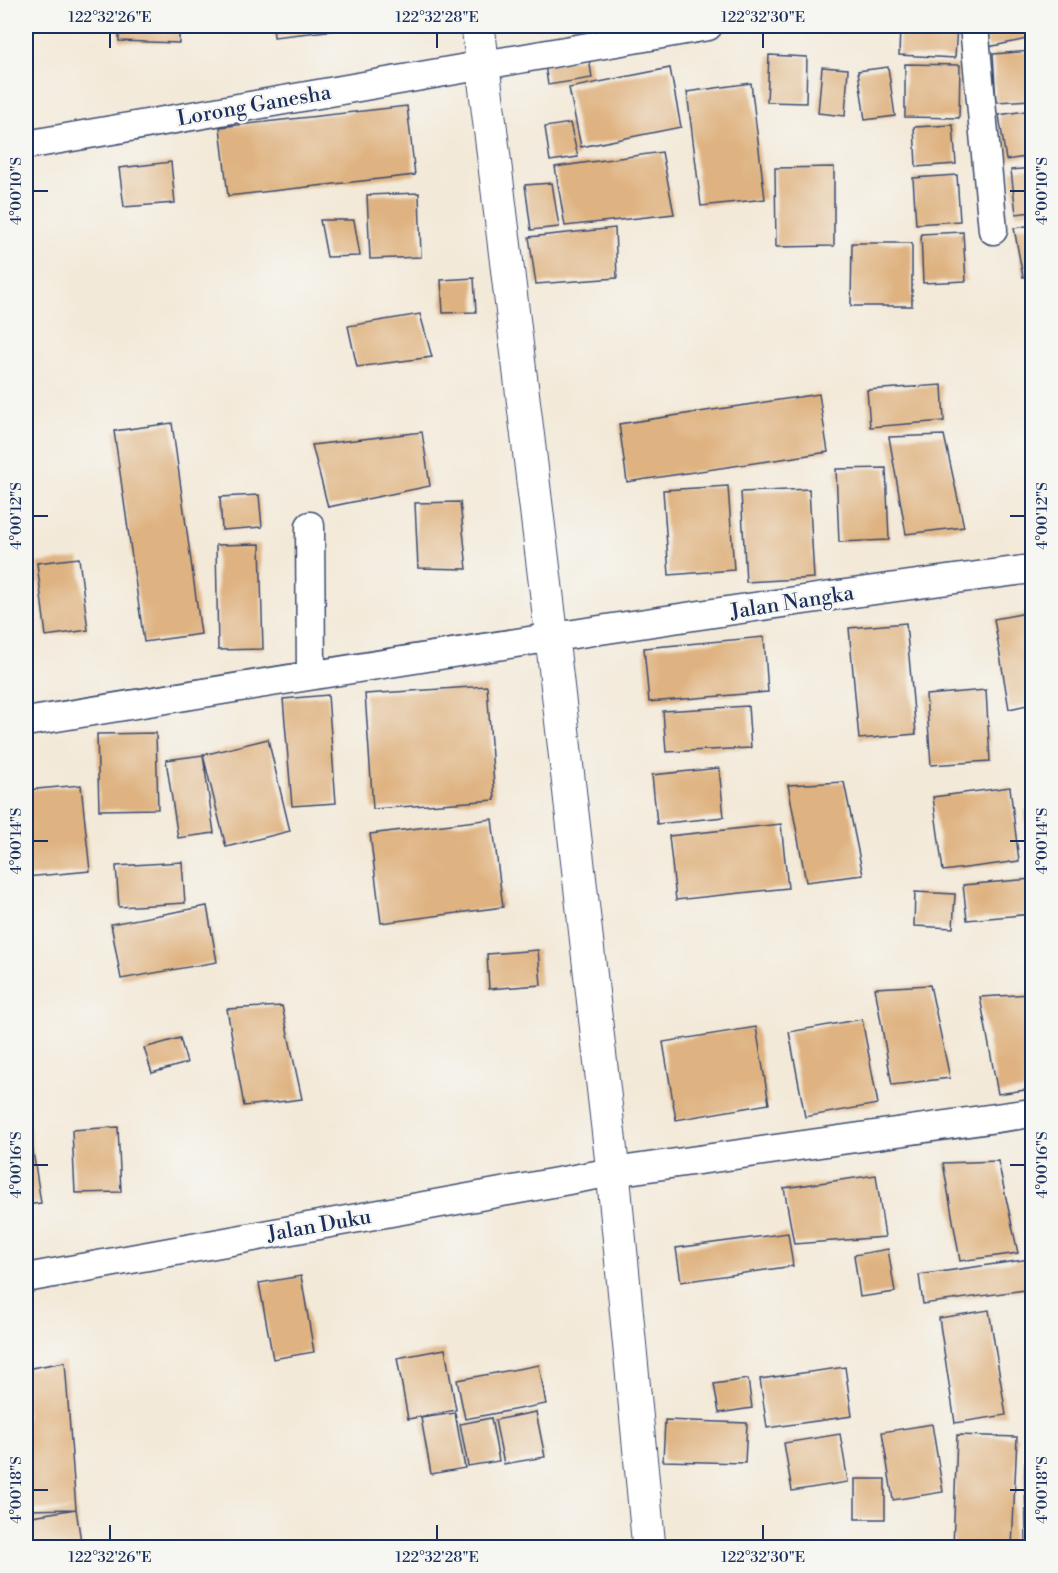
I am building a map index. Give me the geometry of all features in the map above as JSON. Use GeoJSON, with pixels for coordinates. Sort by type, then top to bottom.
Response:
{"type":"FeatureCollection","features":[{"type":"Feature","properties":{"kind":"street"},"geometry":{"type":"LineString","coordinates":[[478,26],[552,638],[613,1172],[649,1548]]}},
{"type":"Feature","properties":{"kind":"street","name":"Lorong Ganesha"},"geometry":{"type":"LineString","coordinates":[[26,145],[708,26]]}},
{"type":"Feature","properties":{"kind":"street"},"geometry":{"type":"LineString","coordinates":[[974,26],[993,230]]}},
{"type":"Feature","properties":{"kind":"street"},"geometry":{"type":"LineString","coordinates":[[310,526],[312,675]]}},
{"type":"Feature","properties":{"kind":"street","name":"Jalan Nangka"},"geometry":{"type":"LineString","coordinates":[[26,722],[552,638],[877,589],[1032,569]]}},
{"type":"Feature","properties":{"kind":"street","name":"Jalan Duku"},"geometry":{"type":"LineString","coordinates":[[26,1278],[613,1172],[1032,1113]]}},
{"type":"Feature","properties":{"kind":"building"},"geometry":{"type":"Polygon","coordinates":[[[119,26],[179,26],[179,43],[119,41],[119,26]]]}},
{"type":"Feature","properties":{"kind":"building"},"geometry":{"type":"Polygon","coordinates":[[[273,26],[362,26],[362,27],[274,37],[273,26]]]}},
{"type":"Feature","properties":{"kind":"building"},"geometry":{"type":"Polygon","coordinates":[[[900,26],[957,26],[955,58],[899,55],[900,26]]]}},
{"type":"Feature","properties":{"kind":"building"},"geometry":{"type":"Polygon","coordinates":[[[984,26],[1032,26],[1032,38],[988,47],[984,26]]]}},
{"type":"Feature","properties":{"kind":"building"},"geometry":{"type":"Polygon","coordinates":[[[1032,51],[1032,100],[996,102],[993,54],[1032,51]]]}},
{"type":"Feature","properties":{"kind":"building"},"geometry":{"type":"Polygon","coordinates":[[[769,55],[807,57],[806,103],[767,102],[769,55]]]}},
{"type":"Feature","properties":{"kind":"building"},"geometry":{"type":"Polygon","coordinates":[[[589,58],[592,78],[548,85],[545,64],[589,58]]]}},
{"type":"Feature","properties":{"kind":"building"},"geometry":{"type":"Polygon","coordinates":[[[905,64],[960,65],[959,118],[905,117],[905,64]]]}},
{"type":"Feature","properties":{"kind":"building"},"geometry":{"type":"Polygon","coordinates":[[[822,67],[848,69],[845,116],[818,113],[822,67]]]}},
{"type":"Feature","properties":{"kind":"building"},"geometry":{"type":"Polygon","coordinates":[[[888,67],[895,116],[865,120],[858,71],[888,67]]]}},
{"type":"Feature","properties":{"kind":"building"},"geometry":{"type":"Polygon","coordinates":[[[670,68],[681,127],[581,147],[569,88],[670,68]]]}},
{"type":"Feature","properties":{"kind":"building"},"geometry":{"type":"Polygon","coordinates":[[[751,83],[765,199],[701,206],[687,92],[751,83]]]}},
{"type":"Feature","properties":{"kind":"building"},"geometry":{"type":"Polygon","coordinates":[[[407,106],[415,175],[228,196],[220,127],[407,106]]]}},
{"type":"Feature","properties":{"kind":"building"},"geometry":{"type":"Polygon","coordinates":[[[1032,110],[1032,156],[1006,160],[999,115],[1032,110]]]}},
{"type":"Feature","properties":{"kind":"building"},"geometry":{"type":"Polygon","coordinates":[[[570,123],[578,157],[550,161],[545,127],[570,123]]]}},
{"type":"Feature","properties":{"kind":"building"},"geometry":{"type":"Polygon","coordinates":[[[953,125],[956,164],[916,167],[914,127],[953,125]]]}},
{"type":"Feature","properties":{"kind":"building"},"geometry":{"type":"Polygon","coordinates":[[[662,152],[674,214],[565,226],[555,167],[662,152]]]}},
{"type":"Feature","properties":{"kind":"building"},"geometry":{"type":"Polygon","coordinates":[[[171,162],[175,203],[124,207],[119,168],[171,162]]]}},
{"type":"Feature","properties":{"kind":"building"},"geometry":{"type":"Polygon","coordinates":[[[834,167],[834,246],[776,247],[775,168],[834,167]]]}},
{"type":"Feature","properties":{"kind":"building"},"geometry":{"type":"Polygon","coordinates":[[[1032,168],[1032,212],[1016,214],[1011,170],[1032,168]]]}},
{"type":"Feature","properties":{"kind":"building"},"geometry":{"type":"Polygon","coordinates":[[[957,175],[960,221],[916,224],[913,178],[957,175]]]}},
{"type":"Feature","properties":{"kind":"building"},"geometry":{"type":"Polygon","coordinates":[[[552,183],[559,227],[531,230],[525,185],[552,183]]]}},
{"type":"Feature","properties":{"kind":"building"},"geometry":{"type":"Polygon","coordinates":[[[419,193],[421,257],[370,259],[367,195],[419,193]]]}},
{"type":"Feature","properties":{"kind":"building"},"geometry":{"type":"Polygon","coordinates":[[[320,220],[354,220],[360,256],[327,257],[320,220]]]}},
{"type":"Feature","properties":{"kind":"building"},"geometry":{"type":"Polygon","coordinates":[[[1032,225],[1032,275],[1023,277],[1014,228],[1032,225]]]}},
{"type":"Feature","properties":{"kind":"building"},"geometry":{"type":"Polygon","coordinates":[[[615,228],[617,278],[536,284],[529,237],[615,228]]]}},
{"type":"Feature","properties":{"kind":"building"},"geometry":{"type":"Polygon","coordinates":[[[963,232],[966,281],[923,283],[921,234],[963,232]]]}},
{"type":"Feature","properties":{"kind":"building"},"geometry":{"type":"Polygon","coordinates":[[[852,243],[912,243],[912,306],[851,306],[852,243]]]}},
{"type":"Feature","properties":{"kind":"building"},"geometry":{"type":"Polygon","coordinates":[[[474,278],[476,312],[443,313],[441,280],[474,278]]]}},
{"type":"Feature","properties":{"kind":"building"},"geometry":{"type":"Polygon","coordinates":[[[420,314],[432,357],[357,367],[348,326],[420,314]]]}},
{"type":"Feature","properties":{"kind":"building"},"geometry":{"type":"Polygon","coordinates":[[[942,385],[944,421],[870,427],[867,390],[942,385]]]}},
{"type":"Feature","properties":{"kind":"building"},"geometry":{"type":"Polygon","coordinates":[[[819,394],[828,452],[627,482],[619,424],[819,394]]]}},
{"type":"Feature","properties":{"kind":"building"},"geometry":{"type":"Polygon","coordinates":[[[172,423],[201,634],[144,642],[114,431],[172,423]]]}},
{"type":"Feature","properties":{"kind":"building"},"geometry":{"type":"Polygon","coordinates":[[[422,432],[430,486],[328,507],[312,445],[422,432]]]}},
{"type":"Feature","properties":{"kind":"building"},"geometry":{"type":"Polygon","coordinates":[[[944,435],[964,527],[906,534],[889,437],[944,435]]]}},
{"type":"Feature","properties":{"kind":"building"},"geometry":{"type":"Polygon","coordinates":[[[886,468],[889,540],[839,542],[836,469],[886,468]]]}},
{"type":"Feature","properties":{"kind":"building"},"geometry":{"type":"Polygon","coordinates":[[[728,486],[734,570],[669,575],[663,490],[728,486]]]}},
{"type":"Feature","properties":{"kind":"building"},"geometry":{"type":"Polygon","coordinates":[[[809,489],[814,578],[746,582],[741,492],[809,489]]]}},
{"type":"Feature","properties":{"kind":"building"},"geometry":{"type":"Polygon","coordinates":[[[259,495],[262,527],[222,530],[220,497],[259,495]]]}},
{"type":"Feature","properties":{"kind":"building"},"geometry":{"type":"Polygon","coordinates":[[[460,502],[467,569],[418,568],[415,503],[460,502]]]}},
{"type":"Feature","properties":{"kind":"building"},"geometry":{"type":"Polygon","coordinates":[[[26,544],[28,544],[33,580],[26,581],[26,544]]]}},
{"type":"Feature","properties":{"kind":"building"},"geometry":{"type":"Polygon","coordinates":[[[260,544],[263,649],[218,650],[216,545],[260,544]]]}},
{"type":"Feature","properties":{"kind":"building"},"geometry":{"type":"Polygon","coordinates":[[[79,558],[88,630],[46,636],[37,563],[79,558]]]}},
{"type":"Feature","properties":{"kind":"building"},"geometry":{"type":"Polygon","coordinates":[[[1032,612],[1032,704],[1009,709],[994,619],[1032,612]]]}},
{"type":"Feature","properties":{"kind":"building"},"geometry":{"type":"Polygon","coordinates":[[[906,623],[916,734],[859,739],[849,628],[906,623]]]}},
{"type":"Feature","properties":{"kind":"building"},"geometry":{"type":"Polygon","coordinates":[[[764,637],[768,692],[649,702],[644,648],[764,637]]]}},
{"type":"Feature","properties":{"kind":"building"},"geometry":{"type":"Polygon","coordinates":[[[487,686],[495,800],[373,809],[365,694],[487,686]]]}},
{"type":"Feature","properties":{"kind":"building"},"geometry":{"type":"Polygon","coordinates":[[[986,690],[990,761],[931,765],[926,695],[986,690]]]}},
{"type":"Feature","properties":{"kind":"building"},"geometry":{"type":"Polygon","coordinates":[[[328,695],[336,803],[292,806],[283,699],[328,695]]]}},
{"type":"Feature","properties":{"kind":"building"},"geometry":{"type":"Polygon","coordinates":[[[748,706],[751,748],[666,752],[663,711],[748,706]]]}},
{"type":"Feature","properties":{"kind":"building"},"geometry":{"type":"Polygon","coordinates":[[[156,733],[158,809],[99,810],[97,734],[156,733]]]}},
{"type":"Feature","properties":{"kind":"building"},"geometry":{"type":"Polygon","coordinates":[[[268,739],[290,831],[226,847],[203,755],[268,739]]]}},
{"type":"Feature","properties":{"kind":"building"},"geometry":{"type":"Polygon","coordinates":[[[203,755],[214,833],[178,838],[166,760],[203,755]]]}},
{"type":"Feature","properties":{"kind":"building"},"geometry":{"type":"Polygon","coordinates":[[[719,768],[724,817],[657,824],[652,775],[719,768]]]}},
{"type":"Feature","properties":{"kind":"building"},"geometry":{"type":"Polygon","coordinates":[[[844,782],[863,875],[806,882],[788,785],[844,782]]]}},
{"type":"Feature","properties":{"kind":"building"},"geometry":{"type":"Polygon","coordinates":[[[81,785],[90,871],[26,877],[26,790],[81,785]]]}},
{"type":"Feature","properties":{"kind":"building"},"geometry":{"type":"Polygon","coordinates":[[[1010,787],[1019,861],[943,871],[933,797],[1010,787]]]}},
{"type":"Feature","properties":{"kind":"building"},"geometry":{"type":"Polygon","coordinates":[[[1032,809],[1032,862],[1029,862],[1025,810],[1032,809]]]}},
{"type":"Feature","properties":{"kind":"building"},"geometry":{"type":"Polygon","coordinates":[[[492,819],[503,907],[381,923],[370,834],[492,819]]]}},
{"type":"Feature","properties":{"kind":"building"},"geometry":{"type":"Polygon","coordinates":[[[781,824],[788,888],[676,900],[669,836],[781,824]]]}},
{"type":"Feature","properties":{"kind":"building"},"geometry":{"type":"Polygon","coordinates":[[[182,862],[185,903],[119,907],[116,866],[182,862]]]}},
{"type":"Feature","properties":{"kind":"building"},"geometry":{"type":"Polygon","coordinates":[[[1032,879],[1032,914],[967,920],[963,885],[1032,879]]]}},
{"type":"Feature","properties":{"kind":"building"},"geometry":{"type":"Polygon","coordinates":[[[915,892],[955,894],[953,928],[914,926],[915,892]]]}},
{"type":"Feature","properties":{"kind":"building"},"geometry":{"type":"Polygon","coordinates":[[[207,906],[217,962],[121,979],[111,924],[207,906]]]}},
{"type":"Feature","properties":{"kind":"building"},"geometry":{"type":"Polygon","coordinates":[[[538,950],[541,985],[489,989],[487,954],[538,950]]]}},
{"type":"Feature","properties":{"kind":"building"},"geometry":{"type":"Polygon","coordinates":[[[930,985],[950,1078],[892,1085],[875,988],[930,985]]]}},
{"type":"Feature","properties":{"kind":"building"},"geometry":{"type":"Polygon","coordinates":[[[1032,994],[1032,1089],[998,1094],[980,997],[1032,994]]]}},
{"type":"Feature","properties":{"kind":"building"},"geometry":{"type":"Polygon","coordinates":[[[282,1006],[302,1099],[244,1106],[227,1009],[282,1006]]]}},
{"type":"Feature","properties":{"kind":"building"},"geometry":{"type":"Polygon","coordinates":[[[862,1019],[878,1104],[805,1117],[789,1032],[862,1019]]]}},
{"type":"Feature","properties":{"kind":"building"},"geometry":{"type":"Polygon","coordinates":[[[756,1027],[769,1104],[676,1120],[663,1042],[756,1027]]]}},
{"type":"Feature","properties":{"kind":"building"},"geometry":{"type":"Polygon","coordinates":[[[180,1038],[187,1063],[152,1073],[144,1048],[180,1038]]]}},
{"type":"Feature","properties":{"kind":"building"},"geometry":{"type":"Polygon","coordinates":[[[26,1106],[41,1203],[26,1205],[26,1106]]]}},
{"type":"Feature","properties":{"kind":"building"},"geometry":{"type":"Polygon","coordinates":[[[118,1127],[121,1192],[75,1193],[72,1130],[118,1127]]]}},
{"type":"Feature","properties":{"kind":"building"},"geometry":{"type":"Polygon","coordinates":[[[998,1161],[1018,1253],[960,1261],[943,1163],[998,1161]]]}},
{"type":"Feature","properties":{"kind":"building"},"geometry":{"type":"Polygon","coordinates":[[[876,1175],[885,1237],[794,1244],[784,1188],[876,1175]]]}},
{"type":"Feature","properties":{"kind":"building"},"geometry":{"type":"Polygon","coordinates":[[[788,1233],[793,1266],[681,1282],[676,1248],[788,1233]]]}},
{"type":"Feature","properties":{"kind":"building"},"geometry":{"type":"Polygon","coordinates":[[[888,1249],[895,1292],[860,1297],[854,1255],[888,1249]]]}},
{"type":"Feature","properties":{"kind":"building"},"geometry":{"type":"Polygon","coordinates":[[[1030,1259],[1032,1289],[923,1304],[919,1275],[1030,1259]]]}},
{"type":"Feature","properties":{"kind":"building"},"geometry":{"type":"Polygon","coordinates":[[[301,1276],[314,1352],[273,1359],[259,1283],[301,1276]]]}},
{"type":"Feature","properties":{"kind":"building"},"geometry":{"type":"Polygon","coordinates":[[[989,1310],[1006,1415],[955,1423],[939,1318],[989,1310]]]}},
{"type":"Feature","properties":{"kind":"building"},"geometry":{"type":"Polygon","coordinates":[[[445,1349],[456,1410],[408,1419],[397,1358],[445,1349]]]}},
{"type":"Feature","properties":{"kind":"building"},"geometry":{"type":"Polygon","coordinates":[[[65,1362],[76,1509],[26,1510],[26,1369],[65,1362]]]}},
{"type":"Feature","properties":{"kind":"building"},"geometry":{"type":"Polygon","coordinates":[[[539,1365],[546,1404],[465,1419],[457,1380],[539,1365]]]}},
{"type":"Feature","properties":{"kind":"building"},"geometry":{"type":"Polygon","coordinates":[[[845,1367],[852,1416],[767,1428],[760,1379],[845,1367]]]}},
{"type":"Feature","properties":{"kind":"building"},"geometry":{"type":"Polygon","coordinates":[[[748,1379],[752,1408],[719,1413],[714,1384],[748,1379]]]}},
{"type":"Feature","properties":{"kind":"building"},"geometry":{"type":"Polygon","coordinates":[[[536,1412],[545,1457],[504,1464],[495,1420],[536,1412]]]}},
{"type":"Feature","properties":{"kind":"building"},"geometry":{"type":"Polygon","coordinates":[[[455,1413],[465,1468],[431,1474],[421,1418],[455,1413]]]}},
{"type":"Feature","properties":{"kind":"building"},"geometry":{"type":"Polygon","coordinates":[[[491,1418],[499,1461],[468,1466],[460,1424],[491,1418]]]}},
{"type":"Feature","properties":{"kind":"building"},"geometry":{"type":"Polygon","coordinates":[[[665,1420],[747,1423],[745,1463],[663,1461],[665,1420]]]}},
{"type":"Feature","properties":{"kind":"building"},"geometry":{"type":"Polygon","coordinates":[[[932,1424],[943,1492],[893,1500],[882,1432],[932,1424]]]}},
{"type":"Feature","properties":{"kind":"building"},"geometry":{"type":"Polygon","coordinates":[[[840,1434],[848,1482],[792,1491],[784,1443],[840,1434]]]}},
{"type":"Feature","properties":{"kind":"building"},"geometry":{"type":"Polygon","coordinates":[[[957,1435],[1017,1437],[1012,1548],[953,1548],[957,1435]]]}},
{"type":"Feature","properties":{"kind":"building"},"geometry":{"type":"Polygon","coordinates":[[[1025,1463],[1032,1463],[1032,1548],[1026,1548],[1025,1463]]]}},
{"type":"Feature","properties":{"kind":"building"},"geometry":{"type":"Polygon","coordinates":[[[855,1479],[885,1479],[885,1519],[855,1519],[855,1479]]]}},
{"type":"Feature","properties":{"kind":"building"},"geometry":{"type":"Polygon","coordinates":[[[76,1509],[82,1548],[26,1548],[26,1517],[76,1509]]]}}]}
